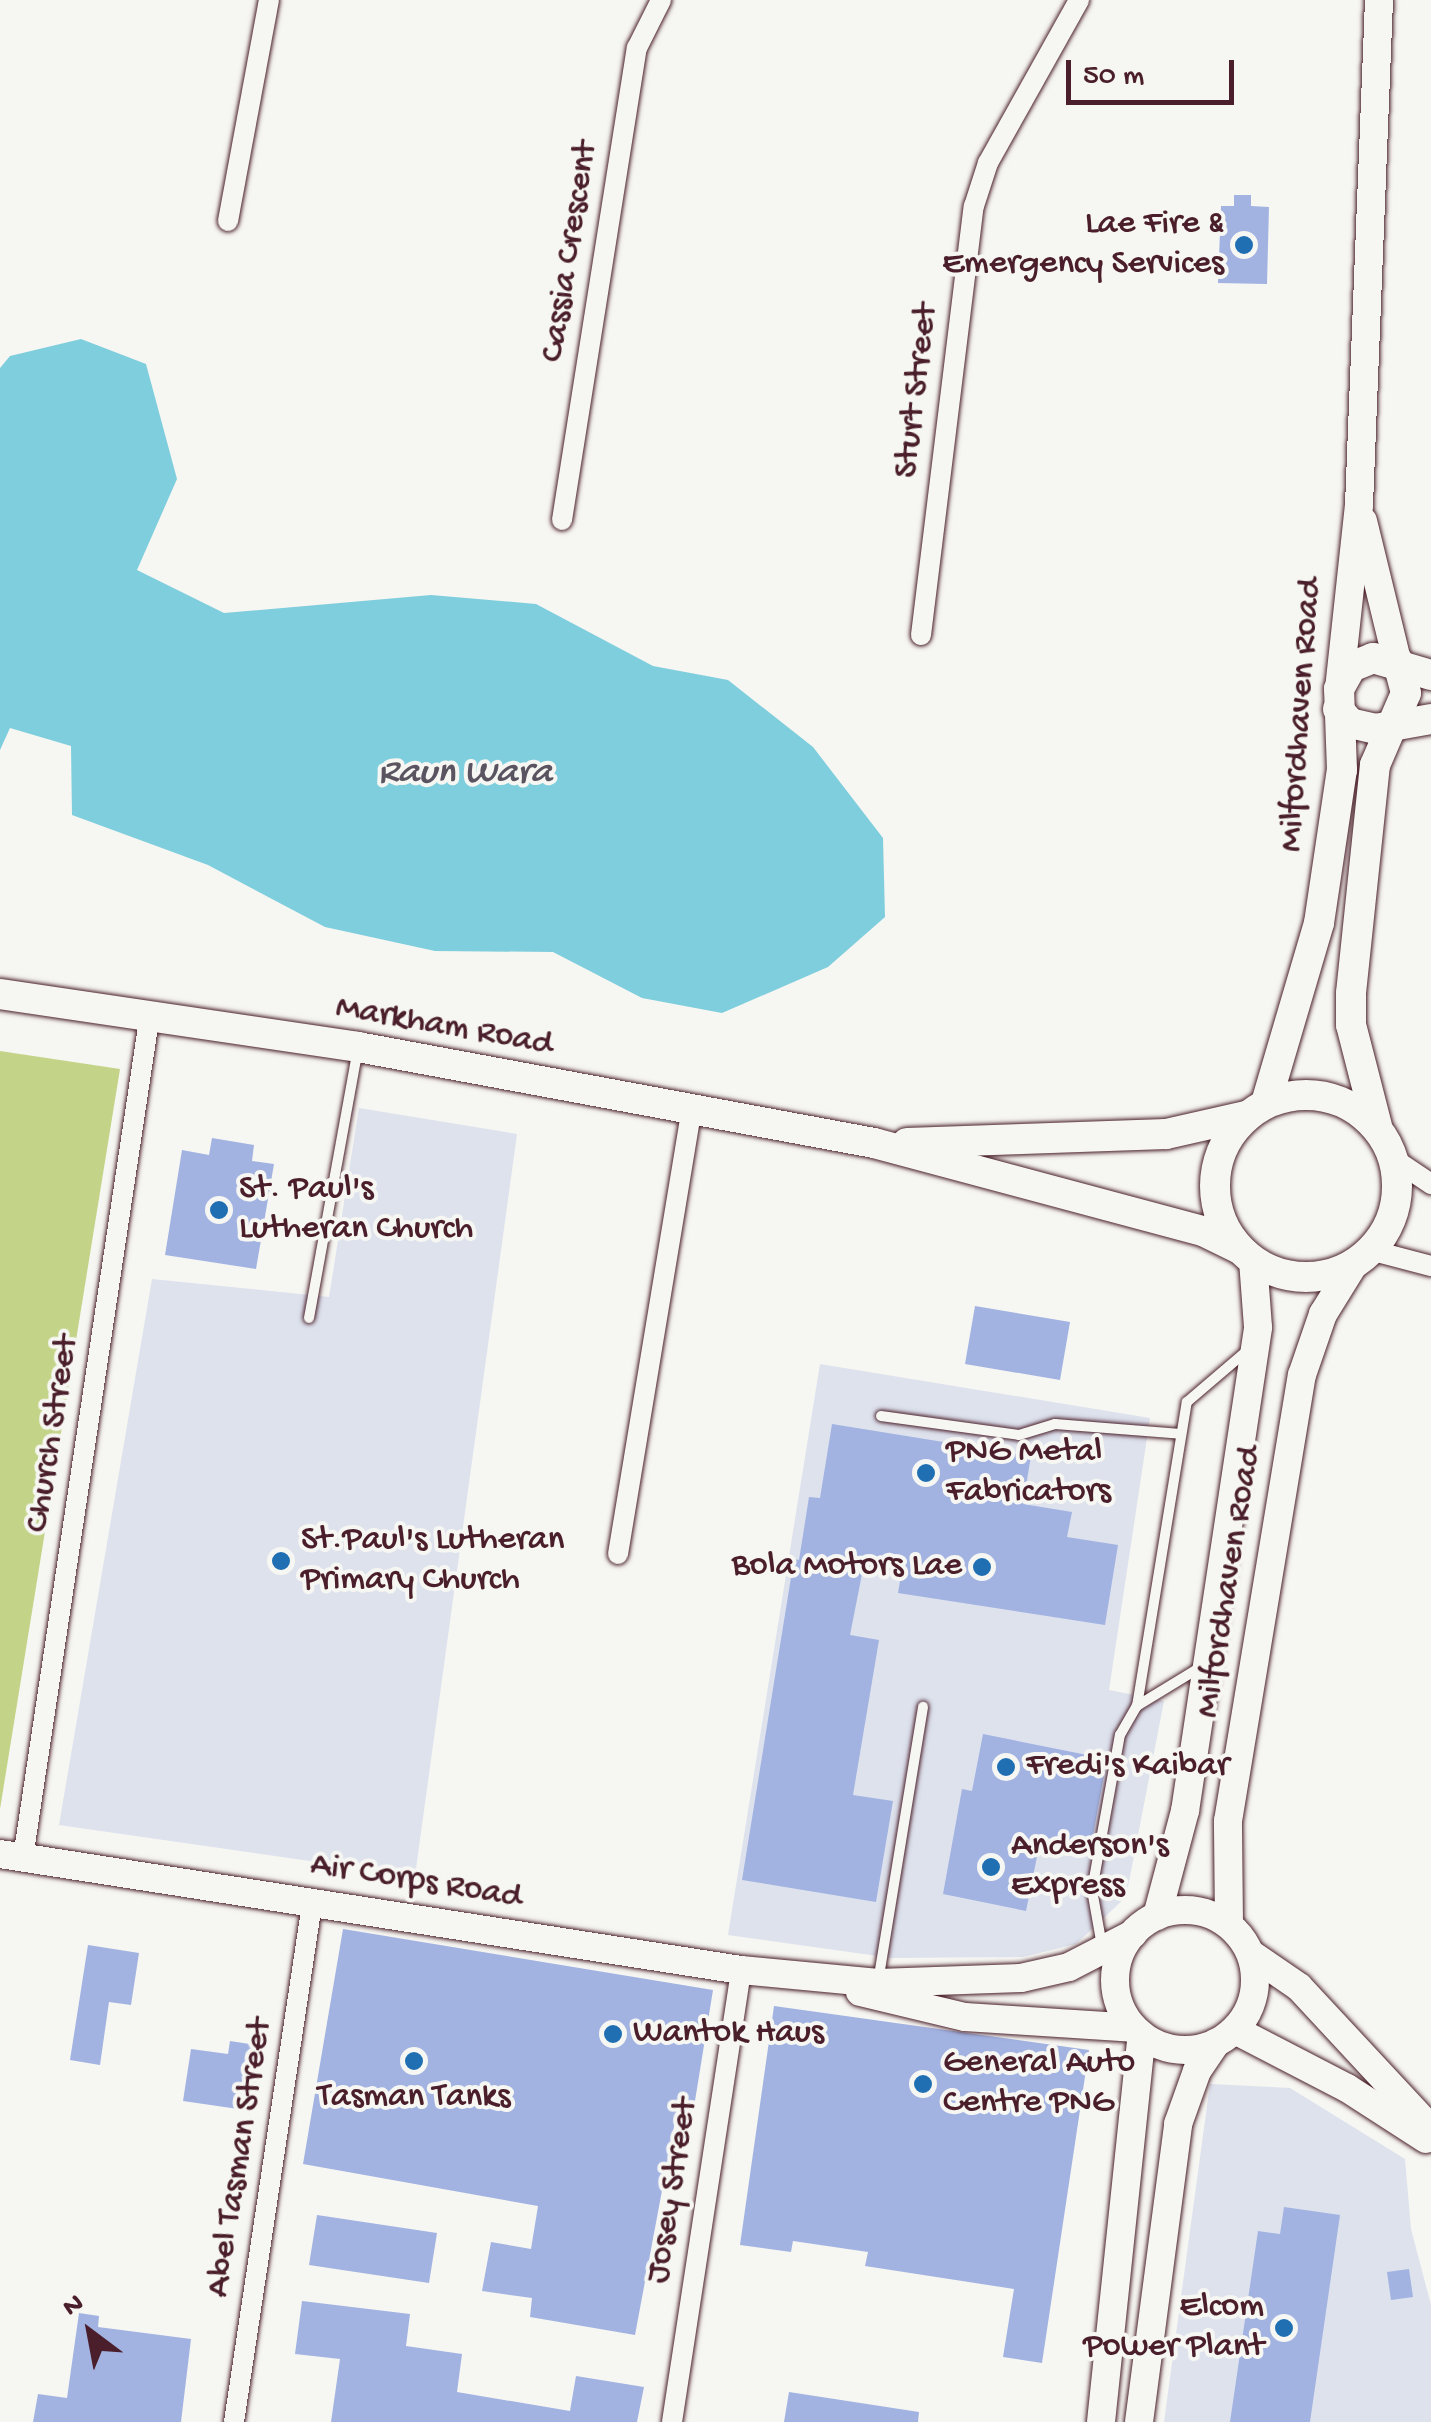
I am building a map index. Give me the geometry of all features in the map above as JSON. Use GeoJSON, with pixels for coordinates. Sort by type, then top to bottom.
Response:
{"type":"FeatureCollection","features":[{"type":"Feature","properties":{"kind":"main road","name":"Milfordhaven Road"},"geometry":{"type":"LineString","coordinates":[[1256,1110],[1319,923],[1342,770],[1339,699],[1360,504],[1379,0]]}},
{"type":"Feature","properties":{"kind":"main road","name":"Milfordhaven Road"},"geometry":{"type":"LineString","coordinates":[[1360,504],[1406,693],[1396,724],[1375,765],[1352,992],[1352,1025],[1377,1126]]}},
{"type":"Feature","properties":{"kind":"main road"},"geometry":{"type":"LineString","coordinates":[[1431,675],[1397,660],[1361,661],[1339,699],[1362,727],[1431,719]]}},
{"type":"Feature","properties":{"kind":"main road","name":"Markham Road"},"geometry":{"type":"LineString","coordinates":[[0,994],[148,1020],[358,1047],[874,1144],[1205,1232],[1246,1254]]}},
{"type":"Feature","properties":{"kind":"main road"},"geometry":{"type":"LineString","coordinates":[[1295,1094],[1326,1096],[1354,1106],[1377,1126],[1394,1159],[1395,1209],[1362,1257],[1308,1278],[1246,1254],[1215,1195],[1216,1166],[1256,1110],[1295,1094]]}},
{"type":"Feature","properties":{"kind":"main road","name":"Markham Road"},"geometry":{"type":"LineString","coordinates":[[874,1144],[1166,1134],[1256,1110]]}},
{"type":"Feature","properties":{"kind":"main road","name":"Milfordhaven Road"},"geometry":{"type":"LineString","coordinates":[[1157,1916],[1185,1811],[1256,1344],[1246,1254]]}},
{"type":"Feature","properties":{"kind":"main road","name":"Milfordhaven Road"},"geometry":{"type":"LineString","coordinates":[[1229,1924],[1228,1821],[1302,1375],[1323,1314],[1362,1257]]}},
{"type":"Feature","properties":{"kind":"main road","name":"Air Corps Road"},"geometry":{"type":"LineString","coordinates":[[12,1856],[740,1970],[878,1983],[1022,1978],[1103,1952],[1133,1934]]}},
{"type":"Feature","properties":{"kind":"main road"},"geometry":{"type":"LineString","coordinates":[[1431,2129],[1300,1988],[1251,1954],[1229,1924],[1194,1910],[1157,1916],[1133,1934],[1116,1966],[1115,1988],[1138,2031],[1172,2050],[1225,2037],[1347,2088],[1431,2142]]}},
{"type":"Feature","properties":{"kind":"main road"},"geometry":{"type":"LineString","coordinates":[[1139,2422],[1178,2124],[1197,2071],[1250,2008],[1256,1981],[1251,1954]]}},
{"type":"Feature","properties":{"kind":"main road","name":"Air Corps Road"},"geometry":{"type":"LineString","coordinates":[[821,1979],[930,2012],[1138,2031]]}},
{"type":"Feature","properties":{"kind":"main road"},"geometry":{"type":"LineString","coordinates":[[1101,2422],[1138,2031]]}},
{"type":"Feature","properties":{"kind":"street"},"geometry":{"type":"LineString","coordinates":[[228,221],[269,0]]}},
{"type":"Feature","properties":{"kind":"street","name":"Cassia Crescent"},"geometry":{"type":"LineString","coordinates":[[562,520],[636,48],[661,0]]}},
{"type":"Feature","properties":{"kind":"street","name":"Sturt Street"},"geometry":{"type":"LineString","coordinates":[[921,635],[974,206],[988,163],[1079,0]]}},
{"type":"Feature","properties":{"kind":"street","name":"Church Street"},"geometry":{"type":"LineString","coordinates":[[12,1856],[148,1020]]}},
{"type":"Feature","properties":{"kind":"street"},"geometry":{"type":"LineString","coordinates":[[618,1554],[691,1112]]}},
{"type":"Feature","properties":{"kind":"street"},"geometry":{"type":"LineString","coordinates":[[1394,1159],[1431,1184]]}},
{"type":"Feature","properties":{"kind":"street"},"geometry":{"type":"LineString","coordinates":[[1362,1257],[1431,1266]]}},
{"type":"Feature","properties":{"kind":"street","name":"Abel Tasman Street"},"geometry":{"type":"LineString","coordinates":[[234,2422],[312,1904]]}},
{"type":"Feature","properties":{"kind":"street","name":"Josey Street"},"geometry":{"type":"LineString","coordinates":[[672,2422],[740,1970]]}},
{"type":"Feature","properties":{"kind":"lane"},"geometry":{"type":"LineString","coordinates":[[309,1318],[358,1047]]}},
{"type":"Feature","properties":{"kind":"lane"},"geometry":{"type":"LineString","coordinates":[[1103,1952],[1092,1890],[1120,1735],[1136,1706],[1188,1402],[1256,1344]]}},
{"type":"Feature","properties":{"kind":"lane"},"geometry":{"type":"LineString","coordinates":[[881,1416],[1019,1435],[1055,1424],[1180,1434]]}},
{"type":"Feature","properties":{"kind":"lane"},"geometry":{"type":"LineString","coordinates":[[1136,1706],[1207,1664]]}},
{"type":"Feature","properties":{"kind":"lane"},"geometry":{"type":"LineString","coordinates":[[878,1983],[923,1707]]}},
{"type":"Feature","properties":{"kind":"shaded area","name":"St.Paul's Lutheran Primary Church"},"geometry":{"type":"Polygon","coordinates":[[[359,1108],[517,1134],[415,1876],[59,1825],[152,1279],[329,1297],[359,1108]]]}},
{"type":"Feature","properties":{"kind":"shaded area"},"geometry":{"type":"Polygon","coordinates":[[[820,1364],[1150,1418],[1109,1690],[1164,1701],[1126,1897],[1076,1944],[1023,1957],[892,1958],[728,1935],[820,1364]]]}},
{"type":"Feature","properties":{"kind":"shaded area"},"geometry":{"type":"Polygon","coordinates":[[[1210,2084],[1290,2088],[1405,2159],[1411,2229],[1431,2305],[1431,2422],[1164,2422],[1210,2084]]]}},
{"type":"Feature","properties":{"kind":"green space"},"geometry":{"type":"Polygon","coordinates":[[[0,1051],[120,1069],[0,1809],[0,1051]]]}},
{"type":"Feature","properties":{"kind":"water","name":"Raun Wara"},"geometry":{"type":"Polygon","coordinates":[[[81,339],[146,364],[177,479],[137,570],[224,613],[431,595],[536,604],[653,666],[728,680],[813,747],[883,838],[885,917],[828,967],[722,1013],[642,998],[553,952],[435,951],[325,927],[208,865],[72,815],[71,746],[10,728],[0,750],[0,368],[10,356],[81,339]]]}},
{"type":"Feature","properties":{"kind":"building","name":"Lae Fire & Emergency Services"},"geometry":{"type":"Polygon","coordinates":[[[1234,195],[1251,195],[1251,206],[1269,207],[1267,284],[1218,283],[1221,206],[1234,206],[1234,195]]]}},
{"type":"Feature","properties":{"kind":"building","name":"St. Paul's Lutheran Church"},"geometry":{"type":"Polygon","coordinates":[[[212,1138],[254,1145],[252,1161],[274,1164],[256,1269],[165,1255],[182,1150],[209,1155],[212,1138]]]}},
{"type":"Feature","properties":{"kind":"building"},"geometry":{"type":"Polygon","coordinates":[[[975,1306],[1070,1322],[1060,1380],[965,1364],[975,1306]]]}},
{"type":"Feature","properties":{"kind":"building"},"geometry":{"type":"Polygon","coordinates":[[[832,1424],[1031,1456],[1023,1504],[1072,1512],[1067,1537],[1118,1545],[1105,1625],[898,1593],[901,1575],[863,1569],[850,1635],[879,1640],[853,1795],[893,1801],[876,1902],[742,1880],[794,1559],[799,1560],[809,1497],[820,1498],[832,1424]]]}},
{"type":"Feature","properties":{"kind":"building"},"geometry":{"type":"Polygon","coordinates":[[[983,1734],[1107,1759],[1091,1846],[1041,1837],[1026,1911],[943,1894],[962,1789],[972,1791],[983,1734]]]}},
{"type":"Feature","properties":{"kind":"building"},"geometry":{"type":"Polygon","coordinates":[[[343,1929],[713,1990],[694,2107],[678,2105],[635,2335],[530,2317],[532,2298],[482,2291],[491,2242],[531,2249],[538,2206],[303,2164],[343,1929]]]}},
{"type":"Feature","properties":{"kind":"building"},"geometry":{"type":"Polygon","coordinates":[[[88,1945],[139,1953],[131,2005],[109,2002],[100,2065],[70,2060],[88,1945]]]}},
{"type":"Feature","properties":{"kind":"building"},"geometry":{"type":"Polygon","coordinates":[[[774,2006],[1089,2050],[1042,2363],[1003,2357],[1014,2289],[865,2266],[868,2252],[793,2241],[791,2252],[740,2245],[774,2006]]]}},
{"type":"Feature","properties":{"kind":"building"},"geometry":{"type":"Polygon","coordinates":[[[230,2041],[262,2046],[252,2111],[183,2101],[191,2049],[228,2054],[230,2041]]]}},
{"type":"Feature","properties":{"kind":"building","name":"Elcom Power Plant"},"geometry":{"type":"Polygon","coordinates":[[[1284,2207],[1340,2215],[1310,2422],[1230,2422],[1258,2231],[1280,2234],[1284,2207]]]}},
{"type":"Feature","properties":{"kind":"building"},"geometry":{"type":"Polygon","coordinates":[[[317,2215],[437,2233],[429,2283],[309,2265],[317,2215]]]}},
{"type":"Feature","properties":{"kind":"building"},"geometry":{"type":"Polygon","coordinates":[[[1409,2269],[1413,2297],[1391,2300],[1387,2272],[1409,2269]]]}},
{"type":"Feature","properties":{"kind":"building"},"geometry":{"type":"Polygon","coordinates":[[[302,2301],[410,2314],[406,2346],[462,2354],[457,2392],[570,2411],[576,2376],[644,2387],[637,2422],[331,2422],[340,2359],[295,2354],[302,2301]]]}},
{"type":"Feature","properties":{"kind":"building"},"geometry":{"type":"Polygon","coordinates":[[[79,2313],[99,2316],[98,2327],[191,2339],[181,2422],[33,2422],[38,2394],[67,2398],[79,2313]]]}},
{"type":"Feature","properties":{"kind":"building"},"geometry":{"type":"Polygon","coordinates":[[[789,2392],[919,2412],[918,2422],[784,2422],[789,2392]]]}},
{"type":"Feature","properties":{"kind":"place","name":"Lae Fire & Emergency Services"},"geometry":{"type":"Point","coordinates":[1244,245]}},
{"type":"Feature","properties":{"kind":"place","name":"St. Paul's Lutheran Church"},"geometry":{"type":"Point","coordinates":[219,1210]}},
{"type":"Feature","properties":{"kind":"place","name":"PNG Metal Fabricators"},"geometry":{"type":"Point","coordinates":[926,1473]}},
{"type":"Feature","properties":{"kind":"place","name":"St.Paul's Lutheran Primary Church"},"geometry":{"type":"Point","coordinates":[281,1561]}},
{"type":"Feature","properties":{"kind":"place","name":"Bola Motors Lae"},"geometry":{"type":"Point","coordinates":[982,1567]}},
{"type":"Feature","properties":{"kind":"place","name":"Fredi's Kaibar"},"geometry":{"type":"Point","coordinates":[1006,1767]}},
{"type":"Feature","properties":{"kind":"place","name":"Anderson's Express"},"geometry":{"type":"Point","coordinates":[991,1867]}},
{"type":"Feature","properties":{"kind":"place","name":"Wantok Haus"},"geometry":{"type":"Point","coordinates":[613,2034]}},
{"type":"Feature","properties":{"kind":"place","name":"Tasman Tanks"},"geometry":{"type":"Point","coordinates":[414,2061]}},
{"type":"Feature","properties":{"kind":"place","name":"General Auto Centre PNG"},"geometry":{"type":"Point","coordinates":[923,2084]}},
{"type":"Feature","properties":{"kind":"place","name":"Elcom Power Plant"},"geometry":{"type":"Point","coordinates":[1284,2328]}}]}
